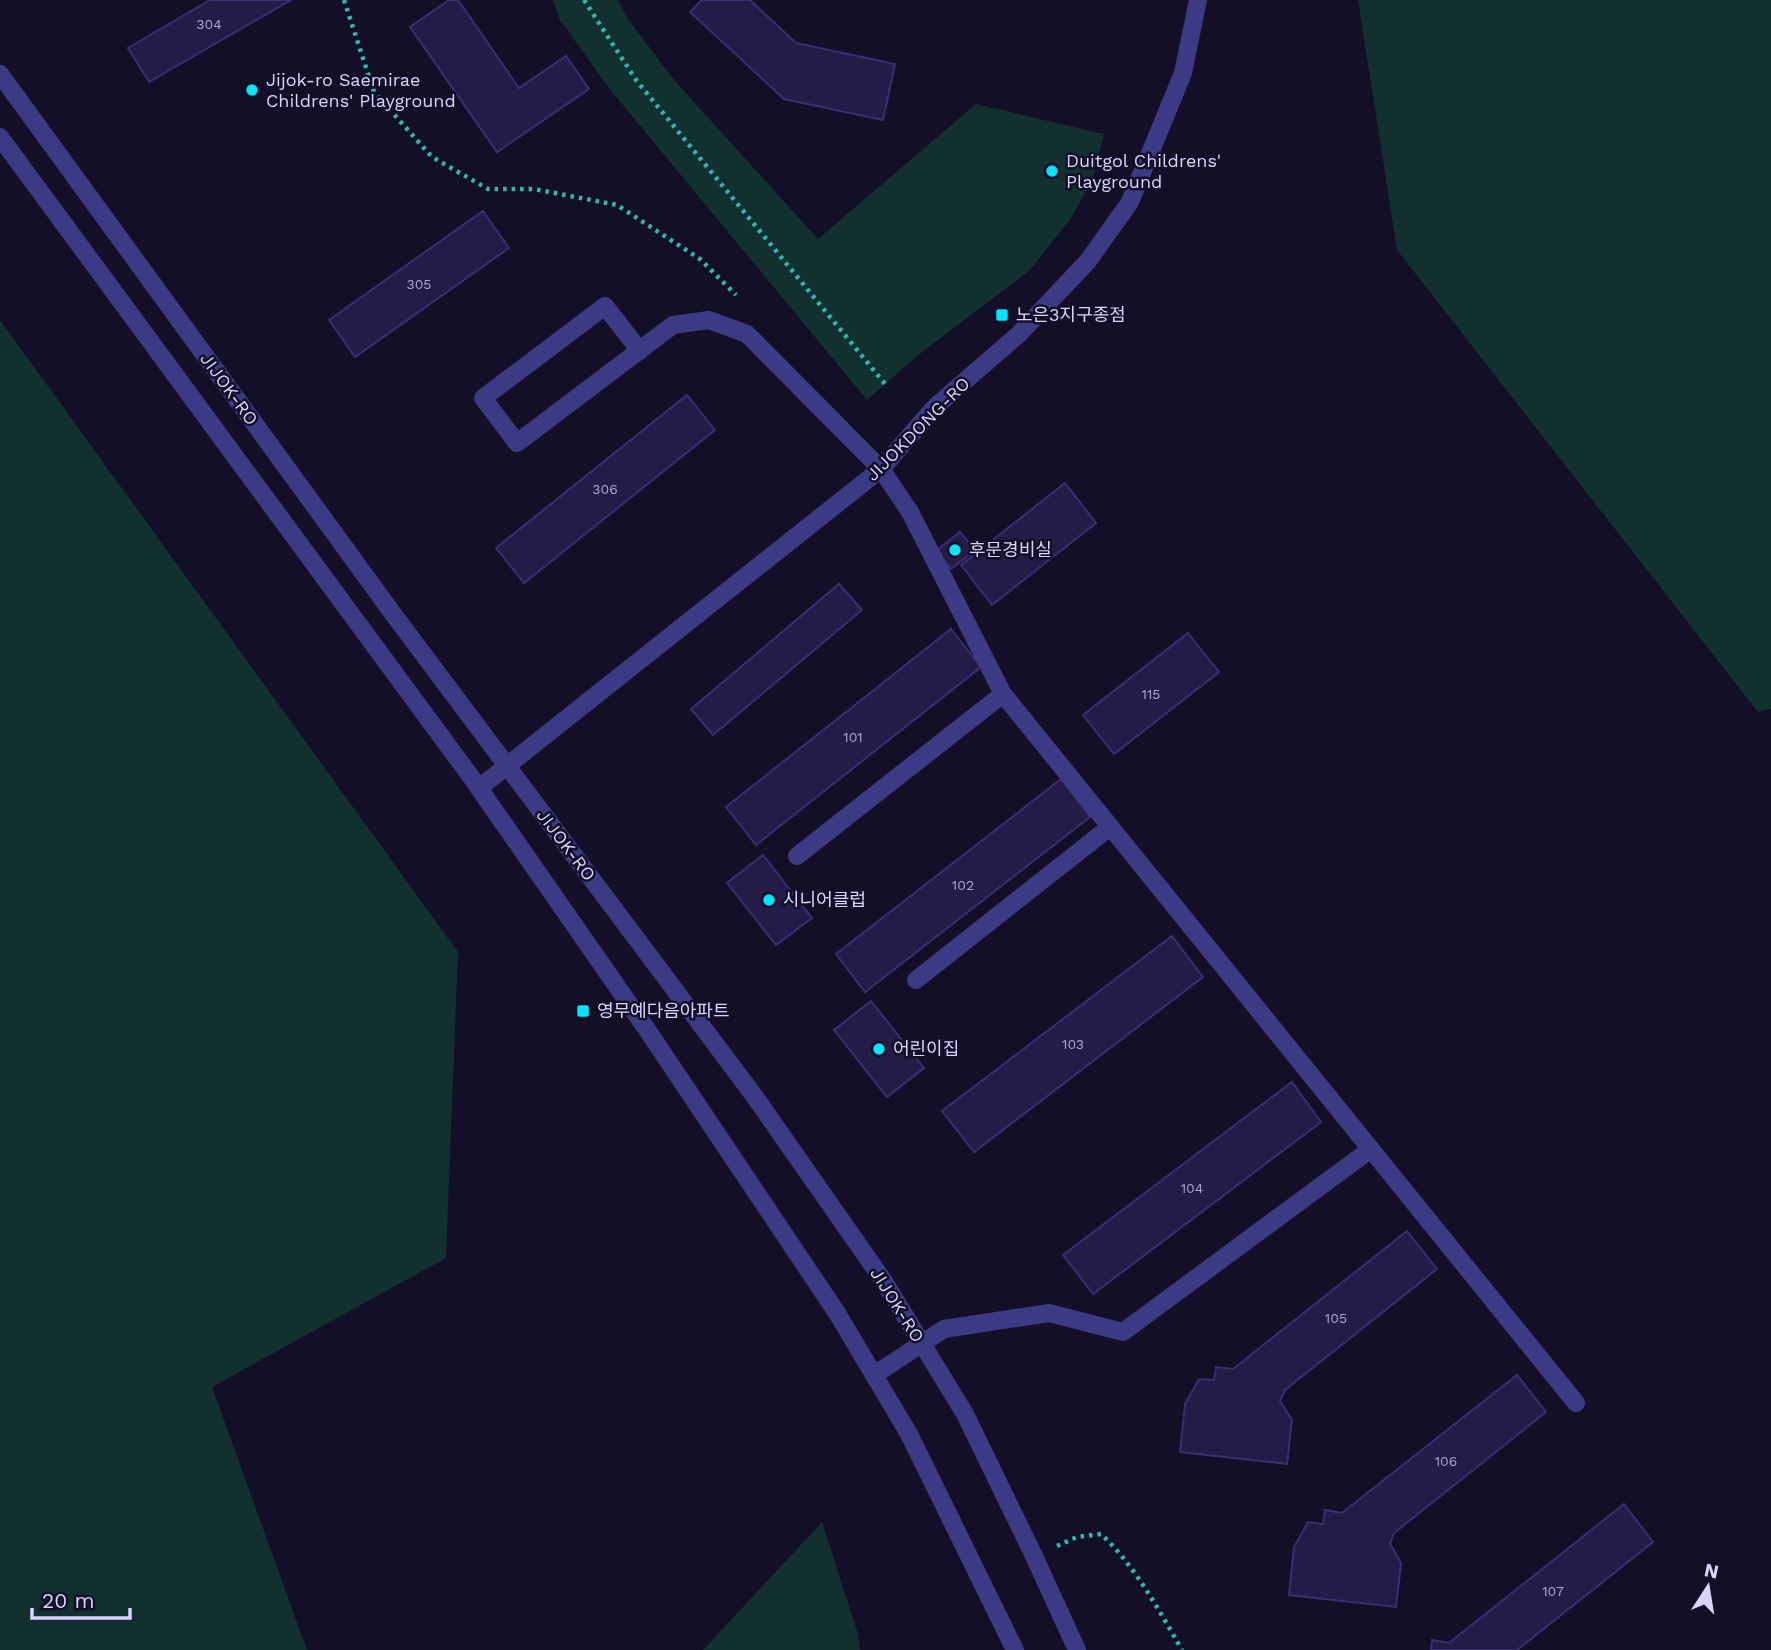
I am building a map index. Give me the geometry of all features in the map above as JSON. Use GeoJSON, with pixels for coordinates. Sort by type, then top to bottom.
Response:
{"type":"FeatureCollection","features":[{"type":"Feature","properties":{"kind":"street","name":"JIJOKDONG-RO"},"geometry":{"type":"LineString","coordinates":[[479,788],[881,469],[935,407],[1019,334],[1088,261],[1130,202],[1183,73],[1198,0]]}},
{"type":"Feature","properties":{"kind":"street","name":"JIJOK-RO"},"geometry":{"type":"LineString","coordinates":[[0,74],[391,611],[755,1097],[883,1280],[965,1414],[1077,1650]]}},
{"type":"Feature","properties":{"kind":"street","name":"JIJOK-RO"},"geometry":{"type":"LineString","coordinates":[[0,137],[479,788],[663,1054],[837,1313],[909,1434],[1015,1650]]}},
{"type":"Feature","properties":{"kind":"street"},"geometry":{"type":"LineString","coordinates":[[640,351],[605,306],[483,398],[517,443],[640,351],[673,326],[709,320],[747,334],[881,469],[910,512],[1003,694],[1576,1403]]}},
{"type":"Feature","properties":{"kind":"street"},"geometry":{"type":"LineString","coordinates":[[797,856],[1003,694]]}},
{"type":"Feature","properties":{"kind":"street"},"geometry":{"type":"LineString","coordinates":[[916,980],[1110,827]]}},
{"type":"Feature","properties":{"kind":"street"},"geometry":{"type":"LineString","coordinates":[[874,1375],[944,1329],[1049,1313],[1123,1332],[1371,1149]]}},
{"type":"Feature","properties":{"kind":"path"},"geometry":{"type":"LineString","coordinates":[[344,0],[374,92],[432,157],[488,189],[534,190],[617,205],[700,260],[736,295]]}},
{"type":"Feature","properties":{"kind":"path"},"geometry":{"type":"LineString","coordinates":[[583,0],[636,79],[885,384]]}},
{"type":"Feature","properties":{"kind":"path"},"geometry":{"type":"LineString","coordinates":[[1034,1556],[1077,1537],[1101,1534],[1118,1550],[1142,1583],[1182,1650]]}},
{"type":"Feature","properties":{"kind":"green space"},"geometry":{"type":"Polygon","coordinates":[[[553,0],[618,0],[627,18],[675,81],[818,239],[976,104],[1104,134],[1092,181],[1071,218],[1030,270],[917,356],[867,400],[608,87],[560,20],[553,0]]]}},
{"type":"Feature","properties":{"kind":"green space"},"geometry":{"type":"Polygon","coordinates":[[[1358,0],[1771,0],[1771,709],[1758,712],[1397,250],[1358,0]]]}},
{"type":"Feature","properties":{"kind":"green space"},"geometry":{"type":"Polygon","coordinates":[[[0,320],[458,952],[446,1258],[212,1387],[307,1650],[0,1650],[0,320]]]}},
{"type":"Feature","properties":{"kind":"green space"},"geometry":{"type":"Polygon","coordinates":[[[822,1522],[858,1634],[860,1650],[703,1650],[822,1522]]]}},
{"type":"Feature","properties":{"kind":"building"},"geometry":{"type":"Polygon","coordinates":[[[210,0],[291,0],[149,82],[128,48],[210,0]]]}},
{"type":"Feature","properties":{"kind":"building"},"geometry":{"type":"Polygon","coordinates":[[[449,0],[458,0],[519,88],[566,56],[589,89],[497,152],[410,27],[449,0]]]}},
{"type":"Feature","properties":{"kind":"building"},"geometry":{"type":"Polygon","coordinates":[[[702,0],[750,0],[796,43],[895,64],[883,120],[784,99],[690,12],[702,0]]]}},
{"type":"Feature","properties":{"kind":"building"},"geometry":{"type":"Polygon","coordinates":[[[483,211],[509,248],[355,357],[329,320],[483,211]]]}},
{"type":"Feature","properties":{"kind":"building"},"geometry":{"type":"Polygon","coordinates":[[[687,395],[715,430],[524,583],[496,548],[687,395]]]}},
{"type":"Feature","properties":{"kind":"building"},"geometry":{"type":"Polygon","coordinates":[[[1065,483],[1096,523],[992,605],[961,565],[1065,483]]]}},
{"type":"Feature","properties":{"kind":"building","name":"후문경비실"},"geometry":{"type":"Polygon","coordinates":[[[960,532],[975,550],[951,569],[936,551],[960,532]]]}},
{"type":"Feature","properties":{"kind":"building"},"geometry":{"type":"Polygon","coordinates":[[[839,584],[862,610],[713,735],[691,709],[839,584]]]}},
{"type":"Feature","properties":{"kind":"building"},"geometry":{"type":"Polygon","coordinates":[[[951,629],[981,667],[756,845],[726,807],[951,629]]]}},
{"type":"Feature","properties":{"kind":"building"},"geometry":{"type":"Polygon","coordinates":[[[1188,633],[1219,672],[1114,754],[1083,715],[1188,633]]]}},
{"type":"Feature","properties":{"kind":"building"},"geometry":{"type":"Polygon","coordinates":[[[1061,779],[1090,817],[865,992],[836,954],[1061,779]]]}},
{"type":"Feature","properties":{"kind":"building","name":"시니어클럽"},"geometry":{"type":"Polygon","coordinates":[[[763,855],[812,918],[776,945],[727,883],[763,855]]]}},
{"type":"Feature","properties":{"kind":"building"},"geometry":{"type":"Polygon","coordinates":[[[1172,936],[1203,977],[974,1152],[942,1111],[1172,936]]]}},
{"type":"Feature","properties":{"kind":"building","name":"어린이집"},"geometry":{"type":"Polygon","coordinates":[[[871,1001],[924,1068],[887,1097],[834,1030],[871,1001]]]}},
{"type":"Feature","properties":{"kind":"building"},"geometry":{"type":"Polygon","coordinates":[[[1292,1082],[1321,1122],[1093,1294],[1063,1255],[1292,1082]]]}},
{"type":"Feature","properties":{"kind":"building"},"geometry":{"type":"Polygon","coordinates":[[[1407,1231],[1437,1269],[1285,1390],[1280,1401],[1292,1420],[1287,1464],[1180,1452],[1185,1404],[1199,1379],[1214,1380],[1216,1367],[1233,1369],[1407,1231]]]}},
{"type":"Feature","properties":{"kind":"building"},"geometry":{"type":"Polygon","coordinates":[[[1517,1375],[1546,1412],[1394,1533],[1390,1544],[1401,1563],[1396,1607],[1289,1595],[1294,1547],[1308,1522],[1323,1524],[1325,1510],[1342,1513],[1517,1375]]]}},
{"type":"Feature","properties":{"kind":"building"},"geometry":{"type":"Polygon","coordinates":[[[1624,1504],[1653,1542],[1517,1650],[1431,1650],[1432,1640],[1449,1643],[1624,1504]]]}},
{"type":"Feature","properties":{"kind":"place","name":"Jijok-ro Saemirae Childrens' Playground"},"geometry":{"type":"Point","coordinates":[252,90]}},
{"type":"Feature","properties":{"kind":"place","name":"Duitgol Childrens' Playground"},"geometry":{"type":"Point","coordinates":[1052,171]}},
{"type":"Feature","properties":{"kind":"place","name":"노은3지구종점"},"geometry":{"type":"Point","coordinates":[1002,315]}},
{"type":"Feature","properties":{"kind":"place","name":"후문경비실"},"geometry":{"type":"Point","coordinates":[955,550]}},
{"type":"Feature","properties":{"kind":"place","name":"시니어클럽"},"geometry":{"type":"Point","coordinates":[769,900]}},
{"type":"Feature","properties":{"kind":"place","name":"영무예다음아파트"},"geometry":{"type":"Point","coordinates":[583,1011]}},
{"type":"Feature","properties":{"kind":"place","name":"어린이집"},"geometry":{"type":"Point","coordinates":[879,1049]}}]}
